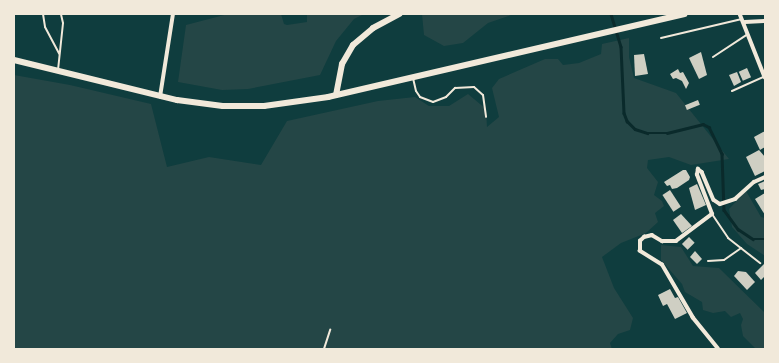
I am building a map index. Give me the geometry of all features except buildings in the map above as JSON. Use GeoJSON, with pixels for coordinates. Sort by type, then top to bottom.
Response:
{"type":"FeatureCollection","features":[{"type":"Feature","properties":{"kind":"main road"},"geometry":{"type":"LineString","coordinates":[[336,95],[342,64],[353,45],[373,28],[399,14]]}},
{"type":"Feature","properties":{"kind":"main road"},"geometry":{"type":"LineString","coordinates":[[14,60],[160,97],[202,104],[248,106],[294,103],[336,95],[684,14]]}},
{"type":"Feature","properties":{"kind":"street"},"geometry":{"type":"LineString","coordinates":[[160,97],[173,14]]}},
{"type":"Feature","properties":{"kind":"street"},"geometry":{"type":"LineString","coordinates":[[740,14],[744,20],[765,77]]}},
{"type":"Feature","properties":{"kind":"street"},"geometry":{"type":"LineString","coordinates":[[744,20],[765,20]]}},
{"type":"Feature","properties":{"kind":"street"},"geometry":{"type":"LineString","coordinates":[[718,349],[693,318],[670,275],[662,265],[644,254],[639,246],[644,237],[652,235],[662,241],[676,241],[712,214],[697,175],[698,169],[702,172],[714,200],[720,204],[735,199],[765,177]]}},
{"type":"Feature","properties":{"kind":"lane"},"geometry":{"type":"LineString","coordinates":[[43,14],[45,27],[60,54]]}},
{"type":"Feature","properties":{"kind":"lane"},"geometry":{"type":"LineString","coordinates":[[58,71],[61,14]]}},
{"type":"Feature","properties":{"kind":"lane"},"geometry":{"type":"LineString","coordinates":[[661,38],[744,20]]}},
{"type":"Feature","properties":{"kind":"lane"},"geometry":{"type":"LineString","coordinates":[[713,57],[749,33]]}},
{"type":"Feature","properties":{"kind":"lane"},"geometry":{"type":"LineString","coordinates":[[413,77],[416,91],[426,101],[433,102],[446,97],[455,88],[474,88],[483,96],[486,117]]}},
{"type":"Feature","properties":{"kind":"lane"},"geometry":{"type":"LineString","coordinates":[[732,91],[765,77]]}},
{"type":"Feature","properties":{"kind":"lane"},"geometry":{"type":"LineString","coordinates":[[712,214],[728,238],[760,263]]}},
{"type":"Feature","properties":{"kind":"lane"},"geometry":{"type":"LineString","coordinates":[[708,261],[724,260],[741,248]]}},
{"type":"Feature","properties":{"kind":"path"},"geometry":{"type":"LineString","coordinates":[[324,349],[330,330]]}},
{"type":"Feature","properties":{"kind":"shaded area"},"geometry":{"type":"Polygon","coordinates":[[[228,14],[281,14],[284,24],[287,25],[307,22],[307,14],[364,14],[354,19],[336,41],[320,75],[248,89],[222,90],[178,82],[186,25],[228,14]]]}},
{"type":"Feature","properties":{"kind":"shaded area"},"geometry":{"type":"Polygon","coordinates":[[[422,14],[514,14],[488,23],[463,43],[444,46],[424,35],[422,14]]]}},
{"type":"Feature","properties":{"kind":"shaded area"},"geometry":{"type":"Polygon","coordinates":[[[629,38],[629,57],[634,78],[676,93],[729,159],[691,165],[669,157],[648,160],[647,168],[658,182],[654,195],[662,201],[664,206],[655,213],[658,222],[646,233],[621,243],[602,257],[614,288],[633,318],[630,330],[618,334],[610,343],[612,349],[14,349],[14,75],[70,85],[151,104],[167,167],[209,157],[261,165],[287,121],[378,101],[415,97],[429,106],[449,106],[468,94],[486,109],[487,127],[499,117],[492,88],[499,79],[545,59],[558,59],[563,65],[579,63],[601,54],[602,44],[629,38]]]}},
{"type":"Feature","properties":{"kind":"shaded area"},"geometry":{"type":"Polygon","coordinates":[[[746,191],[761,217],[765,218],[765,256],[747,244],[732,227],[729,209],[746,191]]]}},
{"type":"Feature","properties":{"kind":"shaded area"},"geometry":{"type":"Polygon","coordinates":[[[661,245],[681,247],[693,266],[719,268],[764,312],[765,349],[756,349],[743,336],[741,325],[743,319],[740,313],[731,317],[725,311],[713,313],[703,310],[702,302],[685,292],[682,284],[661,260],[661,245]]]}},
{"type":"Feature","properties":{"kind":"waterway"},"geometry":{"type":"LineString","coordinates":[[611,14],[621,47],[624,113],[627,121],[635,129],[647,133],[667,133],[703,124],[709,127],[722,154],[724,210],[738,229],[753,239],[765,239]]}}]}
